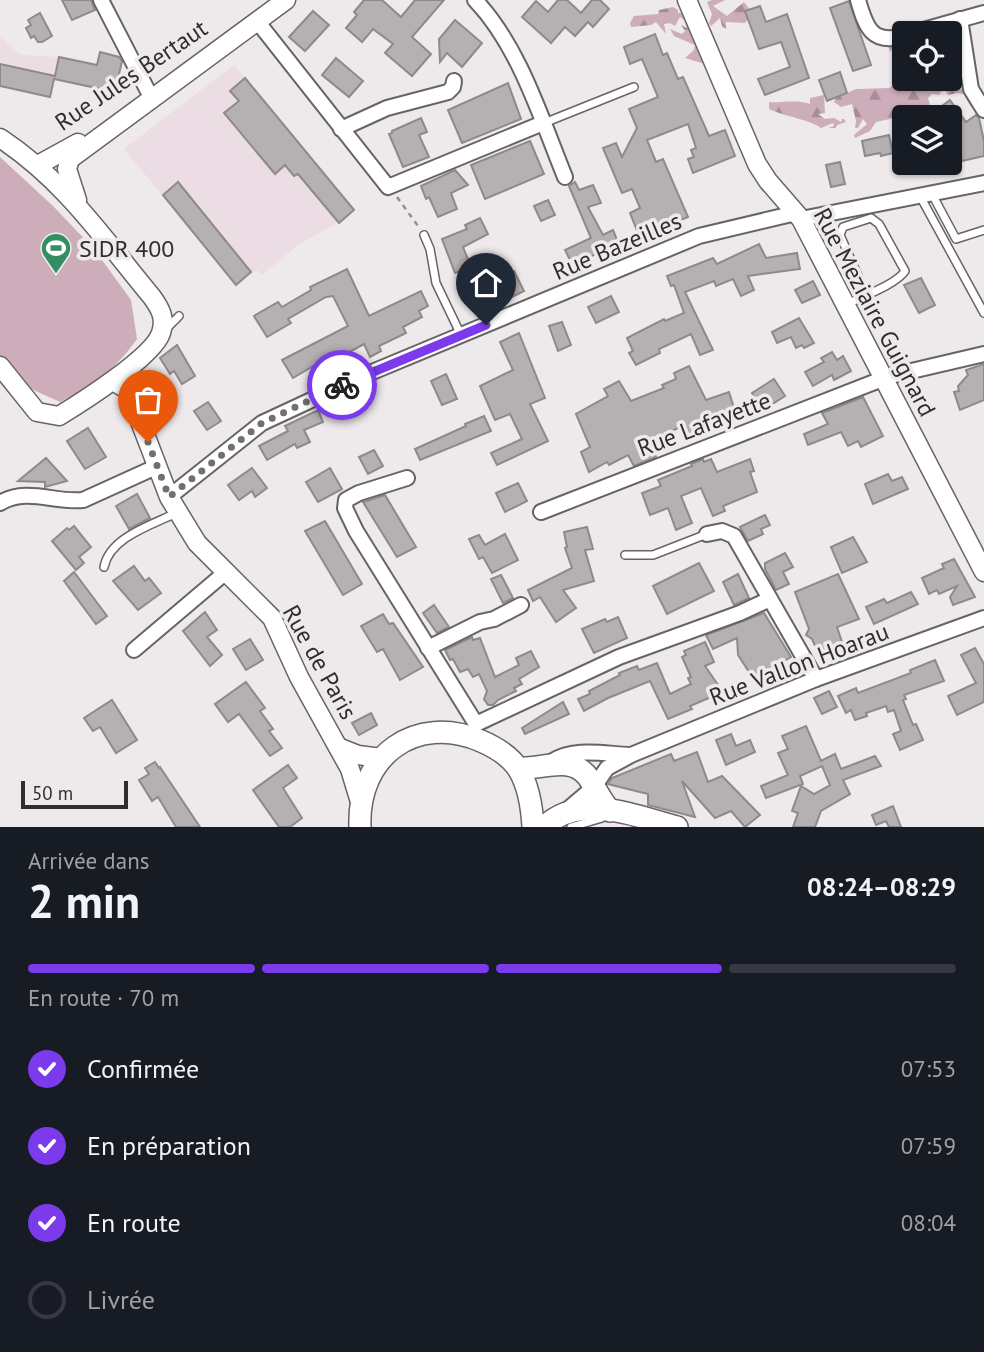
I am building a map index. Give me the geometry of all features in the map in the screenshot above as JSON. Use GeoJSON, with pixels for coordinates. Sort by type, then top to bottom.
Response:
{"type":"FeatureCollection","features":[{"type":"Feature","properties":{"kind":"main road"},"geometry":{"type":"LineString","coordinates":[[360,827],[360,802],[381,758],[393,747],[420,733],[443,730],[474,731],[518,768],[531,803],[533,827]]}},
{"type":"Feature","properties":{"kind":"main road"},"geometry":{"type":"LineString","coordinates":[[518,768],[527,769],[548,764],[571,765],[585,774],[610,810]]}},
{"type":"Feature","properties":{"kind":"main road"},"geometry":{"type":"LineString","coordinates":[[544,827],[568,820],[582,809],[610,810],[677,827]]}},
{"type":"Feature","properties":{"kind":"street"},"geometry":{"type":"LineString","coordinates":[[101,0],[151,97]]}},
{"type":"Feature","properties":{"kind":"street"},"geometry":{"type":"LineString","coordinates":[[475,0],[493,19],[507,42],[565,177]]}},
{"type":"Feature","properties":{"kind":"street","name":"Rue Meziaire Guignard"},"geometry":{"type":"LineString","coordinates":[[687,0],[757,164],[768,181],[799,216],[984,572]]}},
{"type":"Feature","properties":{"kind":"street"},"geometry":{"type":"LineString","coordinates":[[858,0],[863,19],[873,34],[892,40]]}},
{"type":"Feature","properties":{"kind":"street"},"geometry":{"type":"LineString","coordinates":[[953,21],[984,13]]}},
{"type":"Feature","properties":{"kind":"street"},"geometry":{"type":"LineString","coordinates":[[257,19],[388,187],[543,123]]}},
{"type":"Feature","properties":{"kind":"street","name":"Rue Jules Bertaut"},"geometry":{"type":"LineString","coordinates":[[80,208],[67,169],[70,159],[257,19]]}},
{"type":"Feature","properties":{"kind":"street"},"geometry":{"type":"LineString","coordinates":[[960,19],[971,89],[984,110]]}},
{"type":"Feature","properties":{"kind":"street"},"geometry":{"type":"LineString","coordinates":[[341,129],[387,108],[448,92],[454,81]]}},
{"type":"Feature","properties":{"kind":"street","name":"Rue Jules Bertaut"},"geometry":{"type":"LineString","coordinates":[[38,165],[151,97]]}},
{"type":"Feature","properties":{"kind":"street"},"geometry":{"type":"LineString","coordinates":[[0,138],[38,165],[80,208],[160,307],[163,318],[161,334],[121,386],[59,416],[37,412],[0,366]]}},
{"type":"Feature","properties":{"kind":"street","name":"Rue Bazeilles"},"geometry":{"type":"LineString","coordinates":[[174,505],[259,420],[699,236],[984,183]]}},
{"type":"Feature","properties":{"kind":"street","name":"Rue Lafayette"},"geometry":{"type":"LineString","coordinates":[[541,512],[883,379],[984,354]]}},
{"type":"Feature","properties":{"kind":"street","name":"Rue de Paris"},"geometry":{"type":"LineString","coordinates":[[121,386],[174,505],[197,543],[272,618],[299,677],[350,769],[360,802]]}},
{"type":"Feature","properties":{"kind":"street"},"geometry":{"type":"LineString","coordinates":[[0,503],[10,497],[27,494],[83,500],[158,466]]}},
{"type":"Feature","properties":{"kind":"street"},"geometry":{"type":"LineString","coordinates":[[407,478],[359,493],[346,500],[345,508],[474,731],[619,657],[740,614],[770,599]]}},
{"type":"Feature","properties":{"kind":"street"},"geometry":{"type":"LineString","coordinates":[[706,534],[722,531],[734,536],[816,680]]}},
{"type":"Feature","properties":{"kind":"street"},"geometry":{"type":"LineString","coordinates":[[134,650],[226,572]]}},
{"type":"Feature","properties":{"kind":"street"},"geometry":{"type":"LineString","coordinates":[[428,648],[521,605]]}},
{"type":"Feature","properties":{"kind":"street","name":"Rue Vallon Hoarau"},"geometry":{"type":"LineString","coordinates":[[568,820],[607,768],[631,755],[816,680],[984,618]]}},
{"type":"Feature","properties":{"kind":"street","name":"Rue de Paris"},"geometry":{"type":"LineString","coordinates":[[338,747],[358,755],[381,758]]}},
{"type":"Feature","properties":{"kind":"street","name":"Rue Vallon Hoarau"},"geometry":{"type":"LineString","coordinates":[[548,764],[560,756],[575,753],[631,755]]}},
{"type":"Feature","properties":{"kind":"lane"},"geometry":{"type":"LineString","coordinates":[[543,123],[634,87]]}},
{"type":"Feature","properties":{"kind":"lane"},"geometry":{"type":"LineString","coordinates":[[926,195],[956,239],[984,230]]}},
{"type":"Feature","properties":{"kind":"lane"},"geometry":{"type":"LineString","coordinates":[[926,195],[984,313]]}},
{"type":"Feature","properties":{"kind":"lane"},"geometry":{"type":"LineString","coordinates":[[845,305],[901,276],[905,271],[879,224],[871,218],[843,227],[840,235],[866,294]]}},
{"type":"Feature","properties":{"kind":"lane"},"geometry":{"type":"LineString","coordinates":[[424,235],[430,249],[436,283],[461,335]]}},
{"type":"Feature","properties":{"kind":"lane"},"geometry":{"type":"LineString","coordinates":[[161,334],[179,316]]}},
{"type":"Feature","properties":{"kind":"lane"},"geometry":{"type":"LineString","coordinates":[[104,567],[106,557],[131,535],[174,505]]}},
{"type":"Feature","properties":{"kind":"lane"},"geometry":{"type":"LineString","coordinates":[[625,555],[653,555],[706,534]]}},
{"type":"Feature","properties":{"kind":"path"},"geometry":{"type":"LineString","coordinates":[[388,187],[424,235]]}},
{"type":"Feature","properties":{"kind":"shaded area"},"geometry":{"type":"Polygon","coordinates":[[[0,37],[21,55],[59,57],[96,65],[100,52],[122,57],[115,92],[55,79],[50,97],[0,86],[0,37]]]}},
{"type":"Feature","properties":{"kind":"shaded area"},"geometry":{"type":"Polygon","coordinates":[[[234,65],[354,210],[339,222],[298,245],[262,275],[257,270],[236,285],[124,149],[234,65]]]}},
{"type":"Feature","properties":{"kind":"green space"},"geometry":{"type":"Polygon","coordinates":[[[725,0],[713,6],[727,16],[744,2],[751,16],[745,23],[726,22],[726,29],[720,18],[711,26],[709,23],[712,14],[707,2],[725,0]]]}},
{"type":"Feature","properties":{"kind":"green space"},"geometry":{"type":"Polygon","coordinates":[[[673,7],[678,13],[683,12],[708,65],[685,58],[694,50],[695,45],[674,36],[670,29],[682,34],[685,31],[681,25],[687,28],[680,17],[675,26],[664,24],[666,34],[656,22],[631,27],[634,16],[658,14],[659,10],[673,7]]]}},
{"type":"Feature","properties":{"kind":"green space"},"geometry":{"type":"Polygon","coordinates":[[[892,86],[892,91],[942,91],[939,95],[932,94],[928,98],[930,105],[892,105],[892,119],[876,122],[870,131],[855,138],[854,135],[867,124],[863,119],[858,128],[855,128],[852,104],[841,107],[834,102],[836,98],[856,89],[892,86]]]}},
{"type":"Feature","properties":{"kind":"green space"},"geometry":{"type":"Polygon","coordinates":[[[965,89],[973,102],[971,107],[966,95],[948,95],[946,91],[965,89]]]}},
{"type":"Feature","properties":{"kind":"green space"},"geometry":{"type":"Polygon","coordinates":[[[824,95],[825,113],[818,114],[825,119],[834,118],[841,122],[844,119],[846,122],[835,128],[828,128],[834,126],[833,123],[821,128],[769,109],[769,102],[795,101],[810,104],[810,98],[824,95]]]}},
{"type":"Feature","properties":{"kind":"green space","name":"SIDR 400"},"geometry":{"type":"Polygon","coordinates":[[[0,157],[94,249],[131,300],[137,339],[103,376],[60,402],[29,388],[0,356],[0,157]]]}},
{"type":"Feature","properties":{"kind":"building"},"geometry":{"type":"Polygon","coordinates":[[[62,0],[91,0],[95,10],[72,20],[62,0]]]}},
{"type":"Feature","properties":{"kind":"building"},"geometry":{"type":"Polygon","coordinates":[[[364,0],[382,0],[401,17],[415,0],[444,0],[412,37],[431,54],[412,76],[385,53],[393,44],[373,29],[362,42],[346,28],[357,15],[354,12],[364,0]]]}},
{"type":"Feature","properties":{"kind":"building"},"geometry":{"type":"Polygon","coordinates":[[[558,0],[567,0],[581,13],[592,0],[600,0],[609,9],[593,27],[588,22],[575,36],[565,27],[551,43],[522,17],[536,1],[548,12],[558,0]]]}},
{"type":"Feature","properties":{"kind":"building"},"geometry":{"type":"Polygon","coordinates":[[[849,1],[871,65],[853,71],[830,8],[849,1]]]}},
{"type":"Feature","properties":{"kind":"building"},"geometry":{"type":"Polygon","coordinates":[[[760,6],[766,22],[787,14],[809,78],[765,95],[758,79],[790,67],[781,42],[759,49],[745,11],[760,6]]]}},
{"type":"Feature","properties":{"kind":"building"},"geometry":{"type":"Polygon","coordinates":[[[313,11],[329,25],[305,51],[289,37],[313,11]]]}},
{"type":"Feature","properties":{"kind":"building"},"geometry":{"type":"Polygon","coordinates":[[[40,13],[52,36],[38,42],[34,36],[31,38],[26,28],[31,25],[28,20],[40,13]]]}},
{"type":"Feature","properties":{"kind":"building"},"geometry":{"type":"Polygon","coordinates":[[[455,20],[482,43],[462,67],[447,53],[440,62],[439,39],[455,20]]]}},
{"type":"Feature","properties":{"kind":"building"},"geometry":{"type":"Polygon","coordinates":[[[655,34],[663,55],[667,53],[678,79],[683,77],[709,136],[725,130],[735,156],[693,173],[688,159],[694,157],[691,150],[696,148],[688,124],[647,140],[656,162],[663,159],[688,217],[640,238],[630,213],[640,208],[632,189],[622,193],[603,148],[616,143],[622,157],[637,128],[629,109],[658,97],[642,59],[630,64],[624,47],[655,34]]]}},
{"type":"Feature","properties":{"kind":"building"},"geometry":{"type":"Polygon","coordinates":[[[100,52],[119,57],[122,61],[115,92],[54,79],[50,97],[0,86],[0,64],[55,76],[59,57],[97,65],[100,52]]]}},
{"type":"Feature","properties":{"kind":"building"},"geometry":{"type":"Polygon","coordinates":[[[336,58],[363,81],[349,97],[322,75],[336,58]]]}},
{"type":"Feature","properties":{"kind":"building"},"geometry":{"type":"Polygon","coordinates":[[[840,72],[847,93],[827,101],[819,80],[840,72]]]}},
{"type":"Feature","properties":{"kind":"building"},"geometry":{"type":"Polygon","coordinates":[[[245,78],[354,210],[339,223],[298,174],[294,176],[285,165],[275,174],[224,113],[239,101],[230,91],[245,78]]]}},
{"type":"Feature","properties":{"kind":"building"},"geometry":{"type":"Polygon","coordinates":[[[508,83],[521,119],[462,143],[448,110],[508,83]]]}},
{"type":"Feature","properties":{"kind":"building"},"geometry":{"type":"Polygon","coordinates":[[[976,115],[979,118],[984,156],[962,161],[962,116],[966,122],[976,115]]]}},
{"type":"Feature","properties":{"kind":"building"},"geometry":{"type":"Polygon","coordinates":[[[421,118],[427,132],[419,135],[429,157],[403,167],[389,134],[421,118]]]}},
{"type":"Feature","properties":{"kind":"building"},"geometry":{"type":"Polygon","coordinates":[[[889,135],[892,153],[865,156],[862,141],[889,135]]]}},
{"type":"Feature","properties":{"kind":"building"},"geometry":{"type":"Polygon","coordinates":[[[530,141],[544,174],[485,199],[471,165],[530,141]]]}},
{"type":"Feature","properties":{"kind":"building"},"geometry":{"type":"Polygon","coordinates":[[[840,162],[845,184],[831,187],[826,165],[840,162]]]}},
{"type":"Feature","properties":{"kind":"building"},"geometry":{"type":"Polygon","coordinates":[[[455,170],[468,185],[451,193],[457,209],[438,217],[421,186],[455,170]]]}},
{"type":"Feature","properties":{"kind":"building"},"geometry":{"type":"Polygon","coordinates":[[[178,182],[251,272],[236,285],[163,195],[178,182]]]}},
{"type":"Feature","properties":{"kind":"building"},"geometry":{"type":"Polygon","coordinates":[[[575,182],[579,190],[593,185],[601,203],[588,207],[603,235],[613,230],[619,245],[572,264],[565,250],[591,238],[569,186],[575,182]]]}},
{"type":"Feature","properties":{"kind":"building"},"geometry":{"type":"Polygon","coordinates":[[[548,200],[555,215],[541,221],[534,206],[548,200]]]}},
{"type":"Feature","properties":{"kind":"building"},"geometry":{"type":"Polygon","coordinates":[[[480,218],[488,234],[463,247],[471,267],[455,273],[442,239],[467,229],[465,225],[480,218]]]}},
{"type":"Feature","properties":{"kind":"building"},"geometry":{"type":"Polygon","coordinates":[[[759,244],[766,258],[797,253],[800,269],[748,276],[754,290],[741,296],[733,279],[716,286],[714,281],[685,292],[713,350],[700,355],[691,334],[659,349],[660,353],[636,365],[629,353],[633,351],[627,338],[664,319],[665,321],[684,313],[674,285],[671,286],[667,276],[713,258],[717,264],[759,244]]]}},
{"type":"Feature","properties":{"kind":"building"},"geometry":{"type":"Polygon","coordinates":[[[347,269],[369,316],[421,291],[428,306],[419,311],[422,317],[403,327],[406,333],[379,346],[381,351],[370,357],[364,344],[324,366],[322,361],[293,378],[282,360],[348,326],[333,296],[326,297],[288,319],[291,323],[267,337],[254,316],[278,302],[282,307],[311,290],[310,287],[347,269]]]}},
{"type":"Feature","properties":{"kind":"building"},"geometry":{"type":"Polygon","coordinates":[[[514,271],[524,291],[506,300],[479,307],[473,291],[514,271]]]}},
{"type":"Feature","properties":{"kind":"building"},"geometry":{"type":"Polygon","coordinates":[[[921,278],[935,305],[919,313],[904,285],[921,278]]]}},
{"type":"Feature","properties":{"kind":"building"},"geometry":{"type":"Polygon","coordinates":[[[813,281],[820,295],[802,303],[795,290],[813,281]]]}},
{"type":"Feature","properties":{"kind":"building"},"geometry":{"type":"Polygon","coordinates":[[[611,296],[619,312],[596,323],[588,307],[611,296]]]}},
{"type":"Feature","properties":{"kind":"building"},"geometry":{"type":"Polygon","coordinates":[[[799,318],[814,343],[804,348],[802,345],[796,348],[791,337],[777,343],[772,332],[799,318]]]}},
{"type":"Feature","properties":{"kind":"building"},"geometry":{"type":"Polygon","coordinates":[[[562,322],[571,345],[558,351],[549,326],[562,322]]]}},
{"type":"Feature","properties":{"kind":"building"},"geometry":{"type":"Polygon","coordinates":[[[519,333],[545,398],[530,404],[548,441],[497,465],[491,453],[522,439],[510,414],[495,420],[480,386],[513,370],[500,342],[519,333]]]}},
{"type":"Feature","properties":{"kind":"building"},"geometry":{"type":"Polygon","coordinates":[[[177,345],[195,376],[182,384],[174,371],[170,374],[160,358],[177,345]]]}},
{"type":"Feature","properties":{"kind":"building"},"geometry":{"type":"Polygon","coordinates":[[[832,352],[837,360],[843,356],[851,371],[834,380],[832,375],[813,386],[805,372],[824,362],[821,358],[832,352]]]}},
{"type":"Feature","properties":{"kind":"building"},"geometry":{"type":"Polygon","coordinates":[[[984,364],[984,400],[960,410],[954,392],[959,391],[958,386],[968,375],[966,370],[984,364]]]}},
{"type":"Feature","properties":{"kind":"building"},"geometry":{"type":"Polygon","coordinates":[[[689,366],[706,400],[729,392],[735,411],[705,422],[707,428],[690,436],[685,425],[649,441],[656,457],[634,466],[628,455],[589,472],[581,452],[590,447],[576,414],[608,396],[604,389],[619,381],[631,401],[664,388],[662,385],[676,379],[674,373],[689,366]]]}},
{"type":"Feature","properties":{"kind":"building"},"geometry":{"type":"Polygon","coordinates":[[[446,374],[457,399],[442,405],[431,381],[446,374]]]}},
{"type":"Feature","properties":{"kind":"building"},"geometry":{"type":"Polygon","coordinates":[[[774,379],[785,396],[763,410],[752,393],[774,379]]]}},
{"type":"Feature","properties":{"kind":"building"},"geometry":{"type":"Polygon","coordinates":[[[863,397],[883,436],[861,447],[858,441],[848,446],[841,432],[808,445],[804,434],[828,424],[822,413],[863,397]]]}},
{"type":"Feature","properties":{"kind":"building"},"geometry":{"type":"Polygon","coordinates":[[[208,402],[221,421],[207,430],[194,411],[208,402]]]}},
{"type":"Feature","properties":{"kind":"building"},"geometry":{"type":"Polygon","coordinates":[[[318,410],[323,422],[304,430],[310,442],[297,448],[295,444],[267,460],[259,446],[288,431],[285,426],[318,410]]]}},
{"type":"Feature","properties":{"kind":"building"},"geometry":{"type":"Polygon","coordinates":[[[484,416],[491,431],[420,460],[415,449],[484,416]]]}},
{"type":"Feature","properties":{"kind":"building"},"geometry":{"type":"Polygon","coordinates":[[[88,428],[106,457],[85,469],[67,441],[88,428]]]}},
{"type":"Feature","properties":{"kind":"building"},"geometry":{"type":"Polygon","coordinates":[[[374,450],[383,466],[368,474],[359,457],[374,450]]]}},
{"type":"Feature","properties":{"kind":"building"},"geometry":{"type":"Polygon","coordinates":[[[46,458],[67,481],[45,487],[45,482],[18,481],[46,458]]]}},
{"type":"Feature","properties":{"kind":"building"},"geometry":{"type":"Polygon","coordinates":[[[703,459],[704,462],[711,459],[717,472],[750,459],[754,471],[750,472],[757,492],[723,506],[725,511],[713,516],[701,488],[681,496],[692,523],[676,530],[668,508],[650,515],[642,493],[661,486],[658,480],[703,459]]]}},
{"type":"Feature","properties":{"kind":"building"},"geometry":{"type":"Polygon","coordinates":[[[252,468],[267,488],[255,497],[252,491],[239,500],[228,485],[252,468]]]}},
{"type":"Feature","properties":{"kind":"building"},"geometry":{"type":"Polygon","coordinates":[[[330,468],[342,489],[318,502],[306,482],[330,468]]]}},
{"type":"Feature","properties":{"kind":"building"},"geometry":{"type":"Polygon","coordinates":[[[888,474],[892,481],[902,477],[908,489],[873,504],[865,484],[888,474]]]}},
{"type":"Feature","properties":{"kind":"building"},"geometry":{"type":"Polygon","coordinates":[[[518,483],[527,501],[505,512],[496,493],[518,483]]]}},
{"type":"Feature","properties":{"kind":"building"},"geometry":{"type":"Polygon","coordinates":[[[137,494],[150,518],[129,529],[116,506],[137,494]]]}},
{"type":"Feature","properties":{"kind":"building"},"geometry":{"type":"Polygon","coordinates":[[[385,495],[416,547],[397,557],[363,502],[385,495]]]}},
{"type":"Feature","properties":{"kind":"building"},"geometry":{"type":"Polygon","coordinates":[[[765,515],[770,525],[761,529],[763,534],[748,541],[740,527],[765,515]]]}},
{"type":"Feature","properties":{"kind":"building"},"geometry":{"type":"Polygon","coordinates":[[[325,521],[362,584],[343,595],[305,531],[325,521]]]}},
{"type":"Feature","properties":{"kind":"building"},"geometry":{"type":"Polygon","coordinates":[[[74,526],[91,547],[79,557],[84,563],[76,570],[52,541],[67,528],[69,530],[74,526]]]}},
{"type":"Feature","properties":{"kind":"building"},"geometry":{"type":"Polygon","coordinates":[[[587,527],[593,549],[585,550],[594,581],[563,590],[576,608],[556,622],[540,597],[533,601],[528,590],[572,568],[565,548],[564,532],[587,527]]]}},
{"type":"Feature","properties":{"kind":"building"},"geometry":{"type":"Polygon","coordinates":[[[505,534],[518,560],[492,573],[483,557],[479,559],[469,539],[479,535],[485,545],[505,534]]]}},
{"type":"Feature","properties":{"kind":"building"},"geometry":{"type":"Polygon","coordinates":[[[853,537],[867,562],[842,573],[831,547],[853,537]]]}},
{"type":"Feature","properties":{"kind":"building"},"geometry":{"type":"Polygon","coordinates":[[[785,553],[793,567],[783,572],[789,584],[776,590],[765,569],[765,563],[785,553]]]}},
{"type":"Feature","properties":{"kind":"building"},"geometry":{"type":"Polygon","coordinates":[[[954,559],[975,597],[953,605],[950,597],[957,586],[939,594],[937,590],[929,594],[922,578],[944,568],[942,564],[954,559]]]}},
{"type":"Feature","properties":{"kind":"building"},"geometry":{"type":"Polygon","coordinates":[[[699,563],[714,591],[667,614],[653,586],[699,563]]]}},
{"type":"Feature","properties":{"kind":"building"},"geometry":{"type":"Polygon","coordinates":[[[134,566],[145,581],[149,578],[161,593],[138,610],[113,581],[134,566]]]}},
{"type":"Feature","properties":{"kind":"building"},"geometry":{"type":"Polygon","coordinates":[[[74,572],[107,616],[96,624],[64,581],[74,572]]]}},
{"type":"Feature","properties":{"kind":"building"},"geometry":{"type":"Polygon","coordinates":[[[738,574],[749,598],[734,605],[723,582],[738,574]]]}},
{"type":"Feature","properties":{"kind":"building"},"geometry":{"type":"Polygon","coordinates":[[[838,574],[859,619],[837,627],[843,645],[819,655],[812,639],[806,635],[809,629],[795,592],[838,574]]]}},
{"type":"Feature","properties":{"kind":"building"},"geometry":{"type":"Polygon","coordinates":[[[501,575],[513,598],[503,603],[491,579],[501,575]]]}},
{"type":"Feature","properties":{"kind":"building"},"geometry":{"type":"Polygon","coordinates":[[[911,592],[918,604],[874,624],[866,607],[884,599],[887,603],[911,592]]]}},
{"type":"Feature","properties":{"kind":"building"},"geometry":{"type":"Polygon","coordinates":[[[434,605],[449,627],[437,633],[423,613],[434,605]]]}},
{"type":"Feature","properties":{"kind":"building"},"geometry":{"type":"Polygon","coordinates":[[[205,612],[217,630],[207,637],[222,655],[210,666],[183,631],[205,612]]]}},
{"type":"Feature","properties":{"kind":"building"},"geometry":{"type":"Polygon","coordinates":[[[764,613],[791,657],[774,667],[768,673],[769,676],[756,683],[738,655],[737,638],[713,649],[706,635],[764,613]]]}},
{"type":"Feature","properties":{"kind":"building"},"geometry":{"type":"Polygon","coordinates":[[[383,614],[389,624],[393,623],[423,667],[400,680],[383,649],[377,652],[361,626],[383,614]]]}},
{"type":"Feature","properties":{"kind":"building"},"geometry":{"type":"Polygon","coordinates":[[[618,617],[627,638],[594,653],[582,629],[605,619],[607,622],[618,617]]]}},
{"type":"Feature","properties":{"kind":"building"},"geometry":{"type":"Polygon","coordinates":[[[472,637],[473,640],[480,638],[495,677],[519,665],[516,658],[531,651],[539,667],[519,679],[522,684],[514,688],[516,691],[493,705],[488,705],[484,699],[487,691],[479,674],[473,677],[468,669],[460,672],[445,650],[472,637]]]}},
{"type":"Feature","properties":{"kind":"building"},"geometry":{"type":"Polygon","coordinates":[[[250,639],[263,660],[246,670],[233,649],[250,639]]]}},
{"type":"Feature","properties":{"kind":"building"},"geometry":{"type":"Polygon","coordinates":[[[705,642],[714,662],[705,666],[723,692],[668,719],[650,681],[584,711],[578,699],[620,675],[619,673],[637,666],[639,670],[657,663],[670,694],[691,684],[688,678],[691,677],[682,657],[686,655],[684,651],[705,642]]]}},
{"type":"Feature","properties":{"kind":"building"},"geometry":{"type":"Polygon","coordinates":[[[975,648],[984,664],[984,702],[957,715],[948,696],[976,683],[961,655],[975,648]]]}},
{"type":"Feature","properties":{"kind":"building"},"geometry":{"type":"Polygon","coordinates":[[[935,660],[944,681],[904,695],[906,699],[903,700],[913,725],[916,724],[923,740],[900,750],[893,734],[901,731],[894,710],[888,712],[886,706],[855,720],[851,710],[846,713],[838,696],[856,688],[858,693],[911,673],[910,670],[935,660]]]}},
{"type":"Feature","properties":{"kind":"building"},"geometry":{"type":"Polygon","coordinates":[[[246,682],[265,708],[260,711],[273,729],[269,731],[282,748],[270,756],[239,714],[228,722],[215,704],[246,682]]]}},
{"type":"Feature","properties":{"kind":"building"},"geometry":{"type":"Polygon","coordinates":[[[829,691],[837,707],[822,714],[814,698],[829,691]]]}},
{"type":"Feature","properties":{"kind":"building"},"geometry":{"type":"Polygon","coordinates":[[[112,700],[137,740],[116,753],[100,727],[93,731],[84,718],[112,700]]]}},
{"type":"Feature","properties":{"kind":"building"},"geometry":{"type":"Polygon","coordinates":[[[563,702],[569,714],[525,734],[522,728],[563,702]]]}},
{"type":"Feature","properties":{"kind":"building"},"geometry":{"type":"Polygon","coordinates":[[[371,713],[377,725],[359,735],[352,723],[371,713]]]}},
{"type":"Feature","properties":{"kind":"building"},"geometry":{"type":"Polygon","coordinates":[[[806,726],[821,761],[835,754],[841,769],[875,756],[881,766],[843,780],[850,794],[821,811],[815,827],[793,827],[798,813],[792,811],[801,786],[814,794],[830,785],[822,766],[800,776],[803,784],[766,798],[761,786],[788,775],[778,753],[788,749],[782,736],[806,726]]]}},
{"type":"Feature","properties":{"kind":"building"},"geometry":{"type":"Polygon","coordinates":[[[731,734],[736,746],[750,740],[755,752],[726,765],[716,740],[731,734]]]}},
{"type":"Feature","properties":{"kind":"building"},"geometry":{"type":"Polygon","coordinates":[[[697,752],[708,782],[722,776],[760,815],[745,827],[731,811],[715,818],[682,781],[695,817],[648,805],[648,794],[608,784],[612,778],[671,754],[674,761],[697,752]]]}},
{"type":"Feature","properties":{"kind":"building"},"geometry":{"type":"Polygon","coordinates":[[[155,762],[200,827],[176,827],[158,797],[152,801],[139,780],[149,774],[145,768],[155,762]]]}},
{"type":"Feature","properties":{"kind":"building"},"geometry":{"type":"Polygon","coordinates":[[[288,765],[297,778],[283,788],[302,818],[290,827],[279,827],[253,790],[288,765]]]}},
{"type":"Feature","properties":{"kind":"building"},"geometry":{"type":"Polygon","coordinates":[[[893,806],[901,827],[889,827],[886,821],[876,825],[872,815],[893,806]]]}},
{"type":"Feature","properties":{"kind":"way so far"},"geometry":{"type":"LineString","coordinates":[[148,442],[169,497],[262,423],[342,385]]}},
{"type":"Feature","properties":{"kind":"place","name":"SIDR 400"},"geometry":{"type":"Point","coordinates":[56,275]}},
{"type":"Feature","properties":{"kind":"route"},"geometry":{"type":"LineString","coordinates":[[342,385],[486,325]]}}]}
